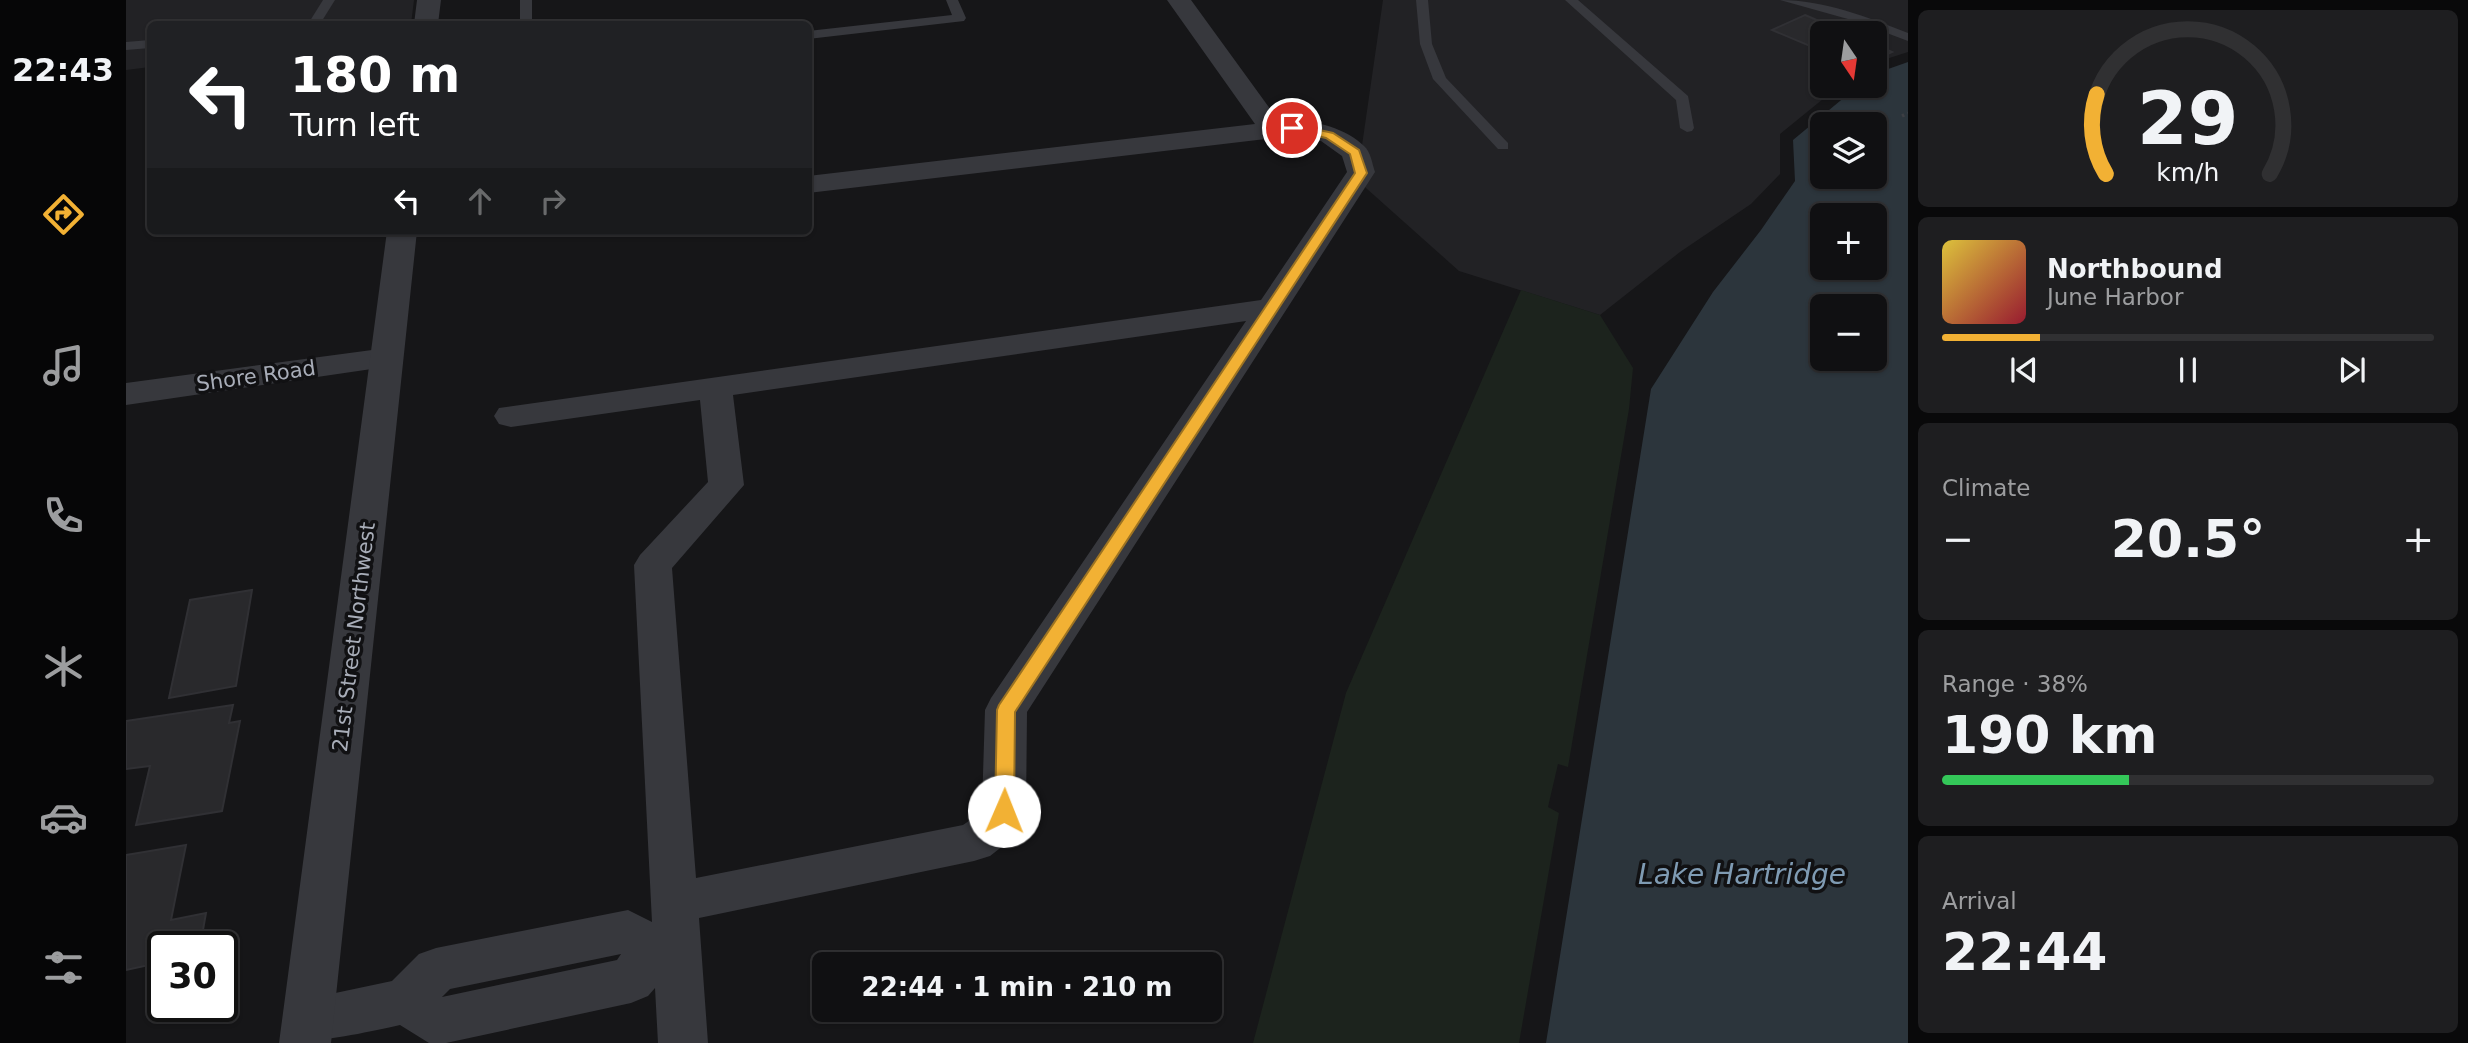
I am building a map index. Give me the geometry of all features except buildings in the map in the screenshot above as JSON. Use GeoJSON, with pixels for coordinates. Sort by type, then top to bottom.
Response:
{"type":"FeatureCollection","features":[{"type":"Feature","properties":{"kind":"street"},"geometry":{"type":"LineString","coordinates":[[426,21],[429,0]]}},
{"type":"Feature","properties":{"kind":"street"},"geometry":{"type":"LineString","coordinates":[[1179,0],[1272,130]]}},
{"type":"Feature","properties":{"kind":"street"},"geometry":{"type":"LineString","coordinates":[[306,1033],[406,1001],[436,970],[628,931],[668,935],[974,842],[992,829],[1004,811],[1006,710],[1361,173],[1355,152],[1329,135],[1292,128],[812,185]]}},
{"type":"Feature","properties":{"kind":"street","name":"21st Street Northwest"},"geometry":{"type":"LineString","coordinates":[[306,1033],[387,358],[408,235]]}},
{"type":"Feature","properties":{"kind":"street"},"geometry":{"type":"LineString","coordinates":[[511,416],[1270,308]]}},
{"type":"Feature","properties":{"kind":"street","name":"Shore Road"},"geometry":{"type":"LineString","coordinates":[[126,394],[387,358]]}},
{"type":"Feature","properties":{"kind":"street"},"geometry":{"type":"LineString","coordinates":[[683,1043],[668,935],[653,565],[726,485],[715,387]]}},
{"type":"Feature","properties":{"kind":"street"},"geometry":{"type":"LineString","coordinates":[[406,1001],[435,1022],[631,981],[668,935]]}},
{"type":"Feature","properties":{"kind":"street"},"geometry":{"type":"LineString","coordinates":[[472,963],[472,1014]]}},
{"type":"Feature","properties":{"kind":"lane"},"geometry":{"type":"LineString","coordinates":[[316,21],[329,0]]}},
{"type":"Feature","properties":{"kind":"lane"},"geometry":{"type":"LineString","coordinates":[[526,0],[526,21]]}},
{"type":"Feature","properties":{"kind":"lane"},"geometry":{"type":"LineString","coordinates":[[812,35],[961,18],[952,0]]}},
{"type":"Feature","properties":{"kind":"lane"},"geometry":{"type":"LineString","coordinates":[[1422,0],[1426,44],[1440,79],[1503,146]]}},
{"type":"Feature","properties":{"kind":"lane"},"geometry":{"type":"LineString","coordinates":[[1571,0],[1683,99],[1687,128]]}},
{"type":"Feature","properties":{"kind":"lane"},"geometry":{"type":"LineString","coordinates":[[1786,0],[1859,18],[1908,37]]}},
{"type":"Feature","properties":{"kind":"lane"},"geometry":{"type":"LineString","coordinates":[[126,46],[147,44]]}},
{"type":"Feature","properties":{"kind":"path"},"geometry":{"type":"LineString","coordinates":[[1902,116],[1908,113]]}},
{"type":"Feature","properties":{"kind":"shaded area"},"geometry":{"type":"Polygon","coordinates":[[[126,0],[414,0],[411,21],[147,21],[147,67],[126,70],[126,0]]]}},
{"type":"Feature","properties":{"kind":"shaded area"},"geometry":{"type":"Polygon","coordinates":[[[1383,0],[1908,0],[1908,52],[1887,59],[1887,21],[1810,21],[1810,98],[1824,98],[1780,134],[1780,174],[1751,204],[1680,252],[1600,315],[1459,271],[1357,180],[1383,0]]]}},
{"type":"Feature","properties":{"kind":"shaded area"},"geometry":{"type":"Polygon","coordinates":[[[1521,290],[1600,315],[1633,368],[1629,409],[1568,767],[1558,764],[1548,807],[1559,813],[1519,1043],[1253,1043],[1346,693],[1521,290]]]}},
{"type":"Feature","properties":{"kind":"water","name":"Lake Hartridge"},"geometry":{"type":"Polygon","coordinates":[[[1908,62],[1908,1043],[1546,1043],[1651,389],[1713,292],[1795,181],[1793,140],[1810,126],[1810,189],[1887,189],[1887,112],[1827,112],[1844,98],[1887,98],[1887,69],[1908,62]]]}},
{"type":"Feature","properties":{"kind":"route"},"geometry":{"type":"LineString","coordinates":[[1004,811],[1006,710],[1361,173],[1355,152],[1329,135],[1292,128]]}}]}
